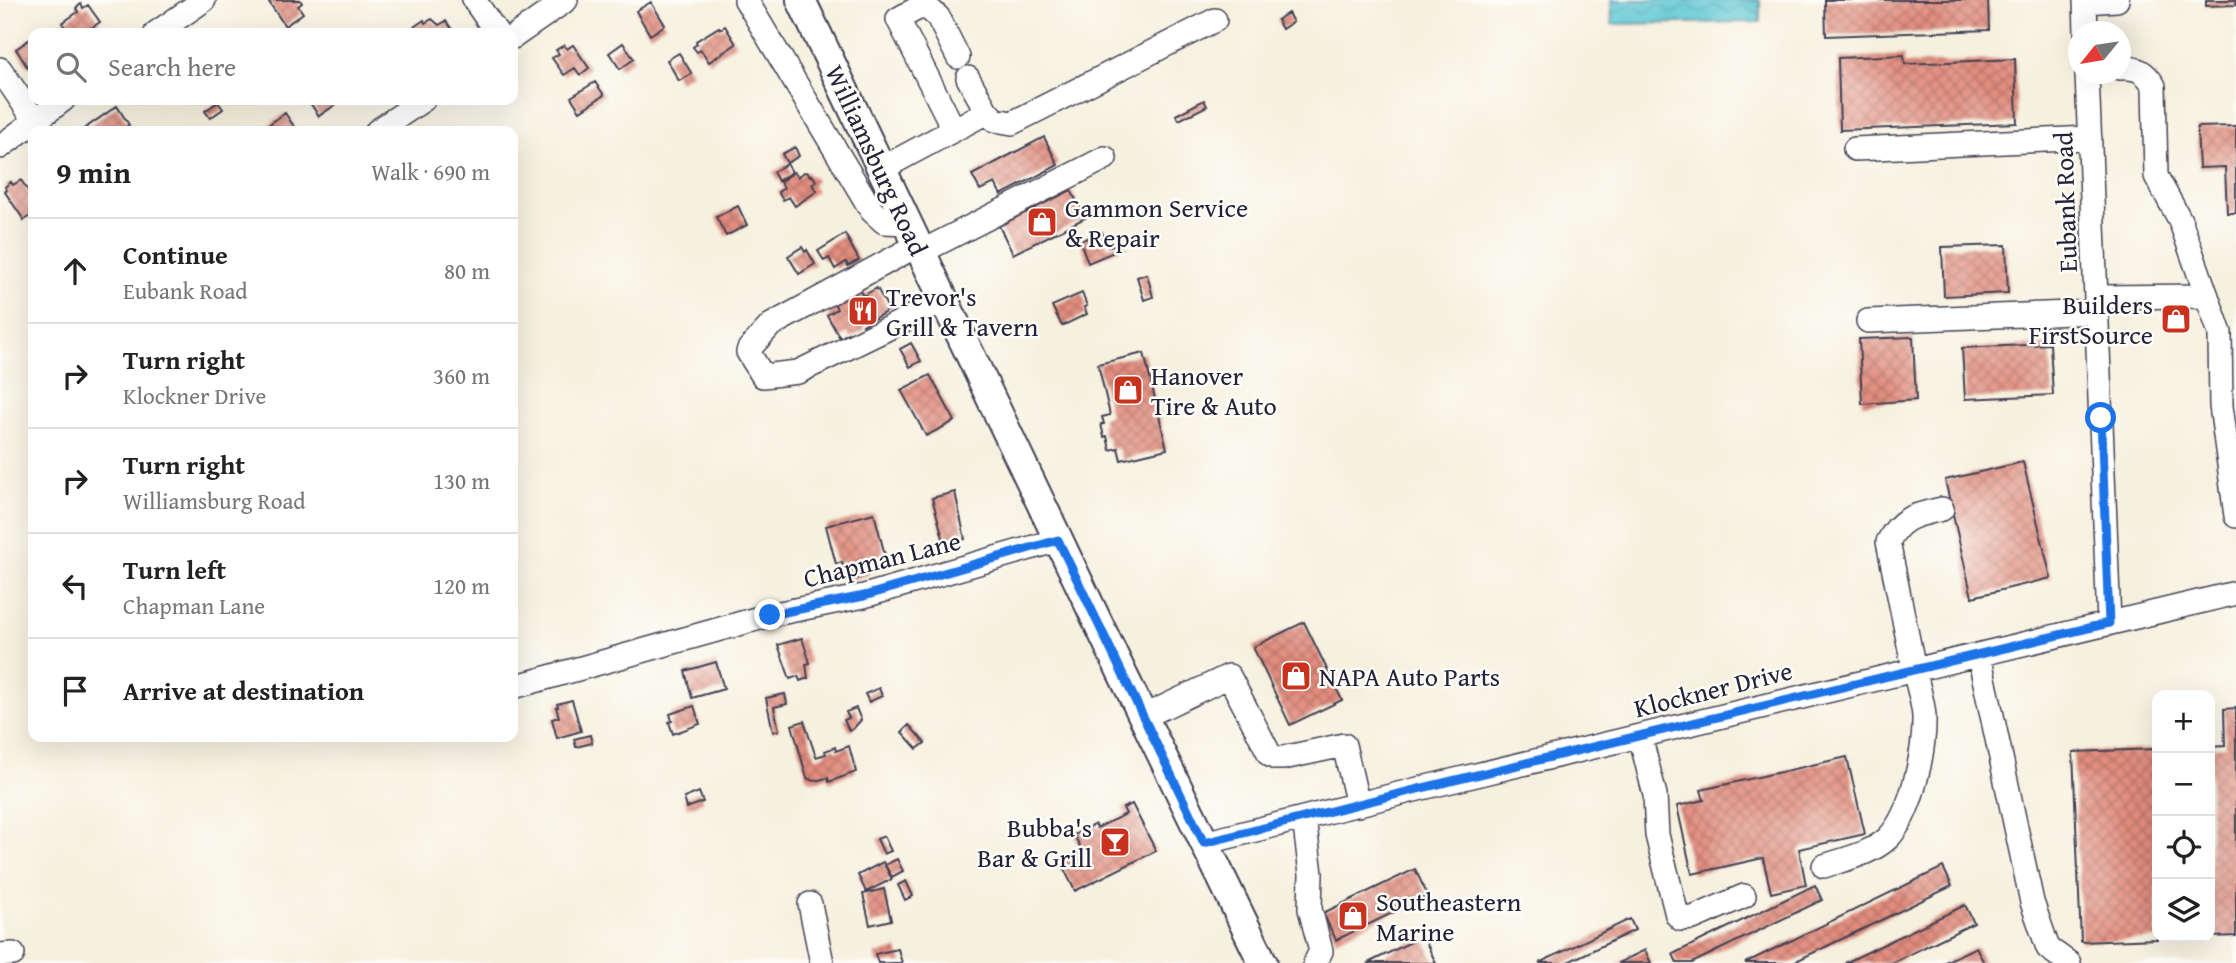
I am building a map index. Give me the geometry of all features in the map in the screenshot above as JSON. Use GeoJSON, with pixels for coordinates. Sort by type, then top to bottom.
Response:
{"type":"FeatureCollection","features":[{"type":"Feature","properties":{"kind":"main road","name":"Williamsburg Road"},"geometry":{"type":"LineString","coordinates":[[801,0],[1263,963]]}},
{"type":"Feature","properties":{"kind":"street"},"geometry":{"type":"LineString","coordinates":[[163,28],[204,0]]}},
{"type":"Feature","properties":{"kind":"street"},"geometry":{"type":"LineString","coordinates":[[474,0],[494,28]]}},
{"type":"Feature","properties":{"kind":"street"},"geometry":{"type":"LineString","coordinates":[[518,34],[566,0]]}},
{"type":"Feature","properties":{"kind":"street"},"geometry":{"type":"LineString","coordinates":[[746,0],[872,211],[884,222],[915,240]]}},
{"type":"Feature","properties":{"kind":"street"},"geometry":{"type":"LineString","coordinates":[[2086,21],[2085,1],[2118,0]]}},
{"type":"Feature","properties":{"kind":"street"},"geometry":{"type":"LineString","coordinates":[[954,130],[898,19],[918,8],[928,8],[938,17],[958,57]]}},
{"type":"Feature","properties":{"kind":"street"},"geometry":{"type":"LineString","coordinates":[[968,78],[987,112],[995,120],[1012,123],[1215,20]]}},
{"type":"Feature","properties":{"kind":"street"},"geometry":{"type":"LineString","coordinates":[[2131,68],[2146,73],[2154,86],[2156,176],[2180,220],[2220,333],[2221,406],[2236,516]]}},
{"type":"Feature","properties":{"kind":"street"},"geometry":{"type":"LineString","coordinates":[[0,69],[39,126],[58,105]]}},
{"type":"Feature","properties":{"kind":"street","name":"Eubank Road"},"geometry":{"type":"LineString","coordinates":[[2087,84],[2109,623]]}},
{"type":"Feature","properties":{"kind":"street"},"geometry":{"type":"LineString","coordinates":[[384,126],[416,105]]}},
{"type":"Feature","properties":{"kind":"street"},"geometry":{"type":"LineString","coordinates":[[881,169],[987,112]]}},
{"type":"Feature","properties":{"kind":"street"},"geometry":{"type":"LineString","coordinates":[[0,147],[28,132]]}},
{"type":"Feature","properties":{"kind":"street"},"geometry":{"type":"LineString","coordinates":[[1855,149],[2090,138]]}},
{"type":"Feature","properties":{"kind":"street"},"geometry":{"type":"LineString","coordinates":[[944,301],[798,372],[762,376],[748,352],[771,325],[915,240],[1105,158]]}},
{"type":"Feature","properties":{"kind":"street"},"geometry":{"type":"LineString","coordinates":[[1868,321],[2207,296]]}},
{"type":"Feature","properties":{"kind":"street"},"geometry":{"type":"LineString","coordinates":[[1824,866],[1859,855],[1888,837],[1899,822],[1908,801],[1923,752],[1924,714],[1888,542],[1895,528],[1911,517],[1942,509]]}},
{"type":"Feature","properties":{"kind":"street","name":"Chapman Lane"},"geometry":{"type":"LineString","coordinates":[[518,686],[770,615],[864,596],[1058,540]]}},
{"type":"Feature","properties":{"kind":"street","name":"Klockner Drive"},"geometry":{"type":"LineString","coordinates":[[1204,843],[2236,593]]}},
{"type":"Feature","properties":{"kind":"street"},"geometry":{"type":"LineString","coordinates":[[1979,655],[2032,902],[2048,948],[2069,963]]}},
{"type":"Feature","properties":{"kind":"street"},"geometry":{"type":"LineString","coordinates":[[1143,717],[1229,676],[1270,755],[1283,758],[1344,745],[1358,804]]}},
{"type":"Feature","properties":{"kind":"street"},"geometry":{"type":"LineString","coordinates":[[1640,736],[1655,795],[1657,835],[1677,915],[1681,919],[1693,918],[1744,896]]}},
{"type":"Feature","properties":{"kind":"street"},"geometry":{"type":"LineString","coordinates":[[1304,818],[1311,874],[1310,909],[1321,951],[1315,963]]}},
{"type":"Feature","properties":{"kind":"street"},"geometry":{"type":"LineString","coordinates":[[810,904],[822,963]]}},
{"type":"Feature","properties":{"kind":"water"},"geometry":{"type":"Polygon","coordinates":[[[1611,0],[1760,0],[1760,22],[1612,24],[1611,0]]]}},
{"type":"Feature","properties":{"kind":"building"},"geometry":{"type":"Polygon","coordinates":[[[300,0],[302,3],[298,6],[303,13],[285,26],[269,2],[300,0]]]}},
{"type":"Feature","properties":{"kind":"building"},"geometry":{"type":"Polygon","coordinates":[[[1825,0],[1988,0],[1989,30],[1826,36],[1825,0]]]}},
{"type":"Feature","properties":{"kind":"building"},"geometry":{"type":"Polygon","coordinates":[[[2206,0],[2236,0],[2236,5],[2206,6],[2206,0]]]}},
{"type":"Feature","properties":{"kind":"building"},"geometry":{"type":"Polygon","coordinates":[[[651,2],[665,25],[650,35],[636,11],[651,2]]]}},
{"type":"Feature","properties":{"kind":"building"},"geometry":{"type":"Polygon","coordinates":[[[81,4],[83,8],[88,5],[100,22],[91,28],[66,28],[62,23],[78,12],[76,8],[81,4]]]}},
{"type":"Feature","properties":{"kind":"building"},"geometry":{"type":"Polygon","coordinates":[[[1288,13],[1293,22],[1282,29],[1277,20],[1288,13]]]}},
{"type":"Feature","properties":{"kind":"building"},"geometry":{"type":"Polygon","coordinates":[[[432,19],[439,25],[446,21],[451,28],[412,28],[424,20],[425,23],[432,19]]]}},
{"type":"Feature","properties":{"kind":"building"},"geometry":{"type":"Polygon","coordinates":[[[725,26],[736,44],[709,62],[701,50],[697,52],[693,47],[697,44],[696,41],[725,26]]]}},
{"type":"Feature","properties":{"kind":"building"},"geometry":{"type":"Polygon","coordinates":[[[28,41],[28,68],[16,49],[28,41]]]}},
{"type":"Feature","properties":{"kind":"building"},"geometry":{"type":"Polygon","coordinates":[[[623,43],[634,59],[620,69],[609,53],[623,43]]]}},
{"type":"Feature","properties":{"kind":"building"},"geometry":{"type":"Polygon","coordinates":[[[564,45],[567,49],[573,45],[589,68],[580,75],[575,68],[564,75],[552,58],[559,54],[556,50],[564,45]]]}},
{"type":"Feature","properties":{"kind":"building"},"geometry":{"type":"Polygon","coordinates":[[[679,53],[692,74],[679,81],[667,60],[679,53]]]}},
{"type":"Feature","properties":{"kind":"building"},"geometry":{"type":"Polygon","coordinates":[[[1904,55],[1905,64],[2015,59],[2017,123],[1840,130],[1838,58],[1904,55]]]}},
{"type":"Feature","properties":{"kind":"building"},"geometry":{"type":"Polygon","coordinates":[[[595,82],[604,95],[580,111],[571,97],[595,82]]]}},
{"type":"Feature","properties":{"kind":"building"},"geometry":{"type":"Polygon","coordinates":[[[1204,100],[1207,106],[1179,120],[1176,115],[1204,100]]]}},
{"type":"Feature","properties":{"kind":"building"},"geometry":{"type":"Polygon","coordinates":[[[214,105],[220,105],[223,109],[210,118],[205,111],[214,105]]]}},
{"type":"Feature","properties":{"kind":"building"},"geometry":{"type":"Polygon","coordinates":[[[311,105],[335,105],[319,116],[311,105]]]}},
{"type":"Feature","properties":{"kind":"building"},"geometry":{"type":"Polygon","coordinates":[[[117,106],[129,125],[128,126],[88,126],[117,106]]]}},
{"type":"Feature","properties":{"kind":"building"},"geometry":{"type":"Polygon","coordinates":[[[285,113],[294,126],[267,126],[285,113]]]}},
{"type":"Feature","properties":{"kind":"building"},"geometry":{"type":"Polygon","coordinates":[[[2236,126],[2236,213],[2227,213],[2225,167],[2199,168],[2197,127],[2236,126]]]}},
{"type":"Feature","properties":{"kind":"building"},"geometry":{"type":"Polygon","coordinates":[[[1044,137],[1058,165],[1001,195],[995,183],[980,190],[972,175],[1044,137]]]}},
{"type":"Feature","properties":{"kind":"building"},"geometry":{"type":"Polygon","coordinates":[[[795,147],[799,156],[787,163],[782,154],[795,147]]]}},
{"type":"Feature","properties":{"kind":"building"},"geometry":{"type":"Polygon","coordinates":[[[787,164],[792,172],[778,181],[773,172],[787,164]]]}},
{"type":"Feature","properties":{"kind":"building"},"geometry":{"type":"Polygon","coordinates":[[[794,172],[798,177],[804,172],[812,175],[816,181],[812,184],[817,191],[795,206],[789,197],[783,200],[778,192],[784,188],[780,182],[794,172]]]}},
{"type":"Feature","properties":{"kind":"building"},"geometry":{"type":"Polygon","coordinates":[[[21,180],[28,190],[28,217],[24,220],[5,192],[5,187],[11,182],[13,185],[21,180]]]}},
{"type":"Feature","properties":{"kind":"building","name":"Gammon Service & Repair"},"geometry":{"type":"Polygon","coordinates":[[[1071,190],[1085,218],[1013,254],[999,226],[1071,190]]]}},
{"type":"Feature","properties":{"kind":"building"},"geometry":{"type":"Polygon","coordinates":[[[738,206],[747,225],[726,236],[716,217],[738,206]]]}},
{"type":"Feature","properties":{"kind":"building"},"geometry":{"type":"Polygon","coordinates":[[[1102,232],[1108,247],[1119,243],[1121,249],[1088,263],[1080,241],[1102,232]]]}},
{"type":"Feature","properties":{"kind":"building"},"geometry":{"type":"Polygon","coordinates":[[[845,234],[859,260],[848,266],[846,262],[835,269],[829,258],[824,261],[818,251],[845,234]]]}},
{"type":"Feature","properties":{"kind":"building"},"geometry":{"type":"Polygon","coordinates":[[[2006,245],[2008,293],[1944,296],[1942,247],[2006,245]]]}},
{"type":"Feature","properties":{"kind":"building"},"geometry":{"type":"Polygon","coordinates":[[[802,247],[805,252],[807,250],[815,264],[799,274],[788,256],[802,247]]]}},
{"type":"Feature","properties":{"kind":"building"},"geometry":{"type":"Polygon","coordinates":[[[1147,274],[1153,297],[1144,300],[1137,277],[1147,274]]]}},
{"type":"Feature","properties":{"kind":"building"},"geometry":{"type":"Polygon","coordinates":[[[858,287],[863,296],[877,288],[889,310],[863,325],[865,330],[850,338],[848,333],[840,338],[827,315],[837,309],[833,301],[858,287]]]}},
{"type":"Feature","properties":{"kind":"building"},"geometry":{"type":"Polygon","coordinates":[[[1082,293],[1087,314],[1062,326],[1052,306],[1082,293]]]}},
{"type":"Feature","properties":{"kind":"building"},"geometry":{"type":"Polygon","coordinates":[[[1913,337],[1916,400],[1862,404],[1859,339],[1913,337]]]}},
{"type":"Feature","properties":{"kind":"building"},"geometry":{"type":"Polygon","coordinates":[[[911,343],[921,361],[910,367],[900,349],[911,343]]]}},
{"type":"Feature","properties":{"kind":"building"},"geometry":{"type":"Polygon","coordinates":[[[2050,344],[2053,395],[1965,399],[1962,348],[2050,344]]]}},
{"type":"Feature","properties":{"kind":"building","name":"Hanover Tire & Auto"},"geometry":{"type":"Polygon","coordinates":[[[1144,353],[1167,449],[1121,460],[1118,448],[1110,450],[1107,436],[1104,437],[1102,417],[1110,415],[1098,364],[1144,353]]]}},
{"type":"Feature","properties":{"kind":"building"},"geometry":{"type":"Polygon","coordinates":[[[930,375],[955,421],[926,436],[901,390],[930,375]]]}},
{"type":"Feature","properties":{"kind":"building"},"geometry":{"type":"Polygon","coordinates":[[[2023,462],[2051,578],[1972,597],[1945,480],[2023,462]]]}},
{"type":"Feature","properties":{"kind":"building"},"geometry":{"type":"Polygon","coordinates":[[[955,492],[965,539],[945,545],[932,498],[955,492]]]}},
{"type":"Feature","properties":{"kind":"building"},"geometry":{"type":"Polygon","coordinates":[[[874,513],[886,559],[866,565],[868,575],[847,581],[842,562],[836,564],[826,526],[874,513]]]}},
{"type":"Feature","properties":{"kind":"building"},"geometry":{"type":"Polygon","coordinates":[[[1304,622],[1342,700],[1290,725],[1253,647],[1304,622]]]}},
{"type":"Feature","properties":{"kind":"building"},"geometry":{"type":"Polygon","coordinates":[[[802,638],[810,663],[806,664],[808,678],[800,681],[798,676],[790,679],[778,645],[802,638]]]}},
{"type":"Feature","properties":{"kind":"building"},"geometry":{"type":"Polygon","coordinates":[[[716,662],[724,689],[692,698],[685,671],[716,662]]]}},
{"type":"Feature","properties":{"kind":"building"},"geometry":{"type":"Polygon","coordinates":[[[879,688],[882,696],[869,702],[865,694],[879,688]]]}},
{"type":"Feature","properties":{"kind":"building"},"geometry":{"type":"Polygon","coordinates":[[[785,694],[787,704],[774,707],[779,730],[773,732],[766,698],[785,694]]]}},
{"type":"Feature","properties":{"kind":"building"},"geometry":{"type":"Polygon","coordinates":[[[572,700],[581,731],[557,738],[552,719],[559,717],[557,704],[572,700]]]}},
{"type":"Feature","properties":{"kind":"building"},"geometry":{"type":"Polygon","coordinates":[[[694,706],[700,724],[673,734],[669,722],[672,721],[670,714],[694,706]]]}},
{"type":"Feature","properties":{"kind":"building"},"geometry":{"type":"Polygon","coordinates":[[[856,708],[861,720],[849,731],[844,720],[849,718],[846,712],[856,708]]]}},
{"type":"Feature","properties":{"kind":"building"},"geometry":{"type":"Polygon","coordinates":[[[2236,708],[2236,936],[2215,937],[2215,747],[2225,746],[2224,709],[2236,708]]]}},
{"type":"Feature","properties":{"kind":"building"},"geometry":{"type":"Polygon","coordinates":[[[804,721],[816,757],[835,747],[836,751],[849,746],[856,772],[829,782],[828,778],[813,781],[807,778],[792,725],[804,721]]]}},
{"type":"Feature","properties":{"kind":"building"},"geometry":{"type":"Polygon","coordinates":[[[909,725],[925,743],[917,749],[902,732],[909,725]]]}},
{"type":"Feature","properties":{"kind":"building"},"geometry":{"type":"Polygon","coordinates":[[[590,735],[592,743],[576,747],[574,739],[590,735]]]}},
{"type":"Feature","properties":{"kind":"building"},"geometry":{"type":"Polygon","coordinates":[[[2152,749],[2152,939],[2081,942],[2073,752],[2152,749]]]}},
{"type":"Feature","properties":{"kind":"building"},"geometry":{"type":"Polygon","coordinates":[[[1847,757],[1865,834],[1799,849],[1806,885],[1771,893],[1763,858],[1692,874],[1677,806],[1704,800],[1701,790],[1847,757]]]}},
{"type":"Feature","properties":{"kind":"building"},"geometry":{"type":"Polygon","coordinates":[[[699,792],[703,802],[687,808],[684,798],[699,792]]]}},
{"type":"Feature","properties":{"kind":"building","name":"Bubba's Bar & Grill"},"geometry":{"type":"Polygon","coordinates":[[[1132,804],[1156,851],[1075,891],[1060,861],[1082,850],[1074,835],[1095,824],[1097,828],[1126,814],[1123,808],[1132,804]]]}},
{"type":"Feature","properties":{"kind":"building"},"geometry":{"type":"Polygon","coordinates":[[[884,836],[891,851],[884,854],[877,839],[884,836]]]}},
{"type":"Feature","properties":{"kind":"building"},"geometry":{"type":"Polygon","coordinates":[[[897,859],[903,871],[892,877],[885,865],[897,859]]]}},
{"type":"Feature","properties":{"kind":"building"},"geometry":{"type":"Polygon","coordinates":[[[883,862],[892,879],[866,892],[858,875],[883,862]]]}},
{"type":"Feature","properties":{"kind":"building"},"geometry":{"type":"Polygon","coordinates":[[[1943,867],[1952,886],[1792,963],[1745,963],[1943,867]]]}},
{"type":"Feature","properties":{"kind":"building"},"geometry":{"type":"Polygon","coordinates":[[[1415,869],[1428,896],[1336,940],[1323,913],[1415,869]]]}},
{"type":"Feature","properties":{"kind":"building"},"geometry":{"type":"Polygon","coordinates":[[[906,881],[913,896],[905,900],[898,885],[906,881]]]}},
{"type":"Feature","properties":{"kind":"building"},"geometry":{"type":"Polygon","coordinates":[[[1815,885],[1822,900],[1692,963],[1677,963],[1673,954],[1815,885]]]}},
{"type":"Feature","properties":{"kind":"building"},"geometry":{"type":"Polygon","coordinates":[[[884,889],[891,920],[870,925],[863,894],[884,889]]]}},
{"type":"Feature","properties":{"kind":"building"},"geometry":{"type":"Polygon","coordinates":[[[1965,905],[1974,923],[1892,963],[1845,963],[1965,905]]]}},
{"type":"Feature","properties":{"kind":"building"},"geometry":{"type":"Polygon","coordinates":[[[1630,919],[1635,930],[1566,963],[1539,963],[1630,919]]]}},
{"type":"Feature","properties":{"kind":"building"},"geometry":{"type":"Polygon","coordinates":[[[1423,936],[1436,963],[1368,963],[1423,936]]]}},
{"type":"Feature","properties":{"kind":"building"},"geometry":{"type":"Polygon","coordinates":[[[1976,947],[1984,963],[1943,963],[1976,947]]]}},
{"type":"Feature","properties":{"kind":"building"},"geometry":{"type":"Polygon","coordinates":[[[898,949],[902,963],[878,963],[875,954],[898,949]]]}},
{"type":"Feature","properties":{"kind":"building"},"geometry":{"type":"Polygon","coordinates":[[[1645,950],[1651,963],[1618,963],[1645,950]]]}},
{"type":"Feature","properties":{"kind":"place","name":"Gammon Service & Repair"},"geometry":{"type":"Point","coordinates":[1042,222]}},
{"type":"Feature","properties":{"kind":"place","name":"Trevor's Grill & Tavern"},"geometry":{"type":"Point","coordinates":[863,311]}},
{"type":"Feature","properties":{"kind":"place","name":"Builders FirstSource"},"geometry":{"type":"Point","coordinates":[2176,319]}},
{"type":"Feature","properties":{"kind":"place","name":"Hanover Tire & Auto"},"geometry":{"type":"Point","coordinates":[1128,390]}},
{"type":"Feature","properties":{"kind":"place","name":"NAPA Auto Parts"},"geometry":{"type":"Point","coordinates":[1296,676]}},
{"type":"Feature","properties":{"kind":"place","name":"Bubba's Bar & Grill"},"geometry":{"type":"Point","coordinates":[1115,842]}},
{"type":"Feature","properties":{"kind":"place","name":"Southeastern Marine"},"geometry":{"type":"Point","coordinates":[1353,916]}},
{"type":"Feature","properties":{"kind":"route"},"geometry":{"type":"LineString","coordinates":[[770,615],[864,596],[1058,540],[1204,843],[2109,623],[2101,418]]}}]}
